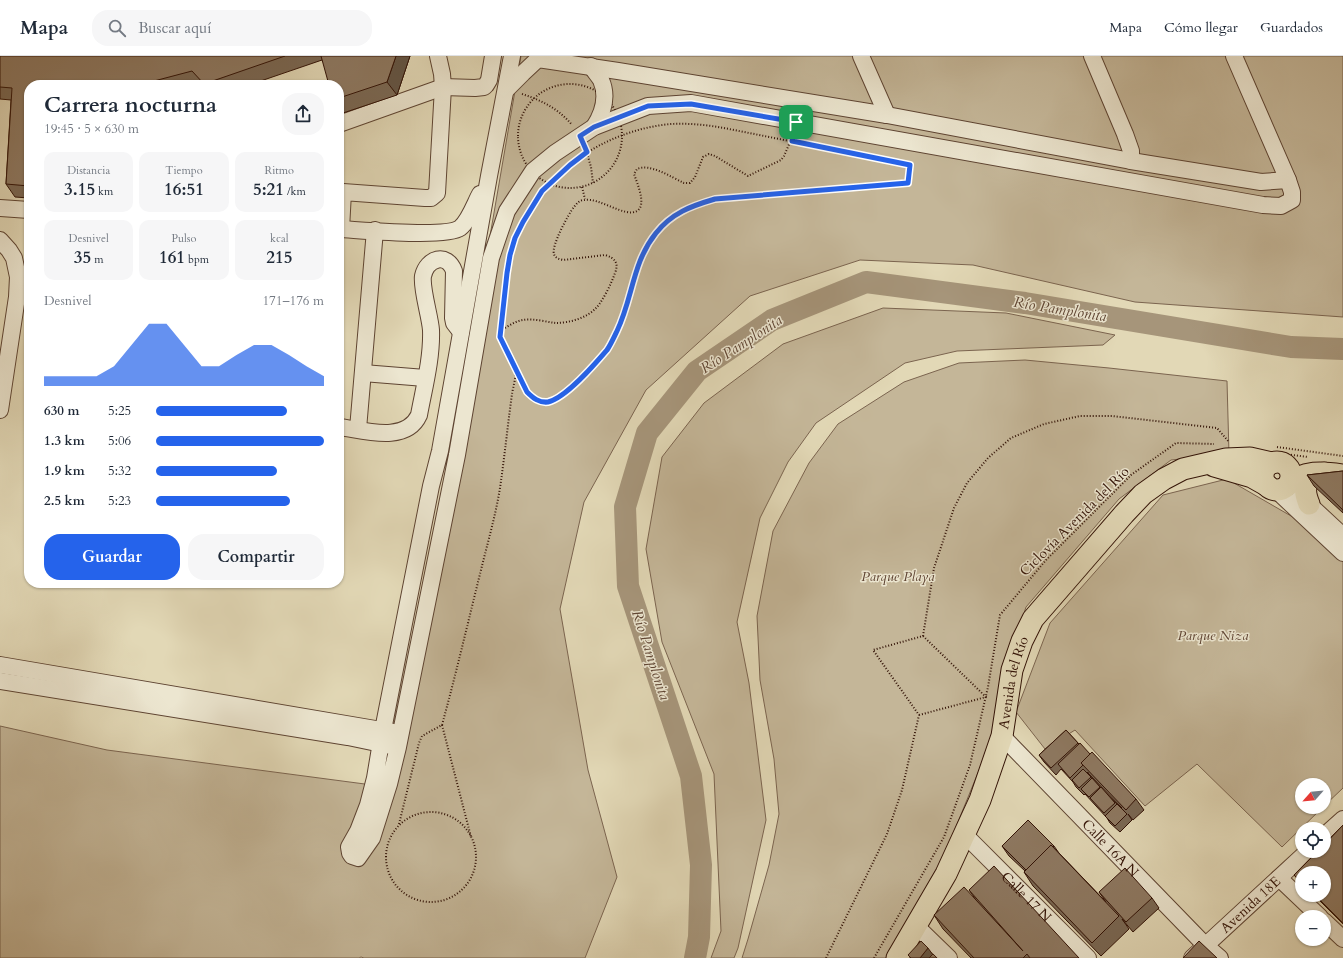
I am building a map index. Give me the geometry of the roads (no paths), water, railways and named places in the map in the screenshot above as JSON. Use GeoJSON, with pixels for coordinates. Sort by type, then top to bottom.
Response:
{"type":"FeatureCollection","features":[{"type":"Feature","properties":{"kind":"main road","name":"Avenida del Río"},"geometry":{"type":"LineString","coordinates":[[897,958],[946,874],[980,800],[1002,736],[1012,670],[1022,640],[1033,619],[1124,514],[1142,494],[1175,473],[1201,464],[1226,459],[1279,457],[1327,468]]}},
{"type":"Feature","properties":{"kind":"main road"},"geometry":{"type":"LineString","coordinates":[[1277,487],[1290,475],[1287,467],[1279,457]]}},
{"type":"Feature","properties":{"kind":"main road"},"geometry":{"type":"LineString","coordinates":[[1201,464],[1236,471],[1277,487],[1302,476],[1327,468]]}},
{"type":"Feature","properties":{"kind":"main road"},"geometry":{"type":"LineString","coordinates":[[1309,504],[1305,487],[1309,478],[1327,468]]}},
{"type":"Feature","properties":{"kind":"street"},"geometry":{"type":"LineString","coordinates":[[344,192],[425,198],[431,198],[437,193],[443,87],[438,56]]}},
{"type":"Feature","properties":{"kind":"street"},"geometry":{"type":"LineString","coordinates":[[344,122],[443,87],[484,87],[489,80],[493,56]]}},
{"type":"Feature","properties":{"kind":"street"},"geometry":{"type":"LineString","coordinates":[[512,56],[440,451],[431,486],[382,737],[376,778],[368,806],[358,831],[349,847],[352,856],[358,858],[372,838],[389,784],[399,740],[457,455],[491,258],[507,210],[533,171],[555,153],[594,127],[648,106],[691,104],[1263,205],[1281,206],[1292,200],[1292,192],[1234,56]]}},
{"type":"Feature","properties":{"kind":"street"},"geometry":{"type":"LineString","coordinates":[[861,56],[887,115]]}},
{"type":"Feature","properties":{"kind":"street"},"geometry":{"type":"LineString","coordinates":[[1092,56],[1125,134],[1131,151],[1131,161]]}},
{"type":"Feature","properties":{"kind":"street"},"geometry":{"type":"LineString","coordinates":[[506,90],[538,57],[887,115],[1131,161],[1261,182],[1288,180]]}},
{"type":"Feature","properties":{"kind":"street"},"geometry":{"type":"LineString","coordinates":[[591,66],[601,80],[604,97],[600,118],[594,127]]}},
{"type":"Feature","properties":{"kind":"street"},"geometry":{"type":"LineString","coordinates":[[344,229],[433,233],[450,232],[460,228],[470,215],[489,176]]}},
{"type":"Feature","properties":{"kind":"street"},"geometry":{"type":"LineString","coordinates":[[0,208],[24,210]]}},
{"type":"Feature","properties":{"kind":"street"},"geometry":{"type":"LineString","coordinates":[[358,429],[375,230]]}},
{"type":"Feature","properties":{"kind":"street"},"geometry":{"type":"LineString","coordinates":[[0,240],[14,258],[18,277],[17,297],[0,410]]}},
{"type":"Feature","properties":{"kind":"street"},"geometry":{"type":"LineString","coordinates":[[344,428],[390,433],[407,429],[417,420],[430,354],[431,331],[423,278],[426,268],[430,263],[436,260],[441,259],[447,261],[452,266],[454,271],[453,318],[454,323],[461,332]]}},
{"type":"Feature","properties":{"kind":"street"},"geometry":{"type":"LineString","coordinates":[[363,373],[425,378]]}},
{"type":"Feature","properties":{"kind":"street"},"geometry":{"type":"LineString","coordinates":[[440,451],[441,456],[444,459],[454,459],[457,455]]}},
{"type":"Feature","properties":{"kind":"street"},"geometry":{"type":"LineString","coordinates":[[431,486],[441,486],[449,493]]}},
{"type":"Feature","properties":{"kind":"street"},"geometry":{"type":"LineString","coordinates":[[1277,487],[1309,504],[1343,536]]}},
{"type":"Feature","properties":{"kind":"street"},"geometry":{"type":"LineString","coordinates":[[1277,487],[1343,553]]}},
{"type":"Feature","properties":{"kind":"street"},"geometry":{"type":"LineString","coordinates":[[0,665],[399,740]]}},
{"type":"Feature","properties":{"kind":"street"},"geometry":{"type":"LineString","coordinates":[[0,681],[382,737]]}},
{"type":"Feature","properties":{"kind":"street","name":"Calle 16A N"},"geometry":{"type":"LineString","coordinates":[[1002,736],[1205,945],[1220,958]]}},
{"type":"Feature","properties":{"kind":"street"},"geometry":{"type":"LineString","coordinates":[[1331,830],[1343,819]]}},
{"type":"Feature","properties":{"kind":"street","name":"Calle 17 N"},"geometry":{"type":"LineString","coordinates":[[964,835],[1088,958]]}},
{"type":"Feature","properties":{"kind":"street","name":"Avenida 18E"},"geometry":{"type":"LineString","coordinates":[[1192,958],[1300,858]]}},
{"type":"Feature","properties":{"kind":"street"},"geometry":{"type":"LineString","coordinates":[[1279,878],[1313,910]]}},
{"type":"Feature","properties":{"kind":"street"},"geometry":{"type":"LineString","coordinates":[[916,926],[949,958]]}},
{"type":"Feature","properties":{"kind":"street"},"geometry":{"type":"LineString","coordinates":[[1331,928],[1343,939]]}},
{"type":"Feature","properties":{"kind":"waterway","name":"Río Pamplonita"},"geometry":{"type":"LineString","coordinates":[[695,958],[699,937],[701,865],[691,776],[628,586],[625,507],[647,433],[697,371],[772,320],[866,282],[1025,303],[1291,347],[1343,349]]}},
{"type":"Feature","properties":{"kind":"park label","name":"Parque Playa"},"geometry":{"type":"Point","coordinates":[898,576]}},
{"type":"Feature","properties":{"kind":"park label","name":"Parque Niza"},"geometry":{"type":"Point","coordinates":[1213,635]}}]}
